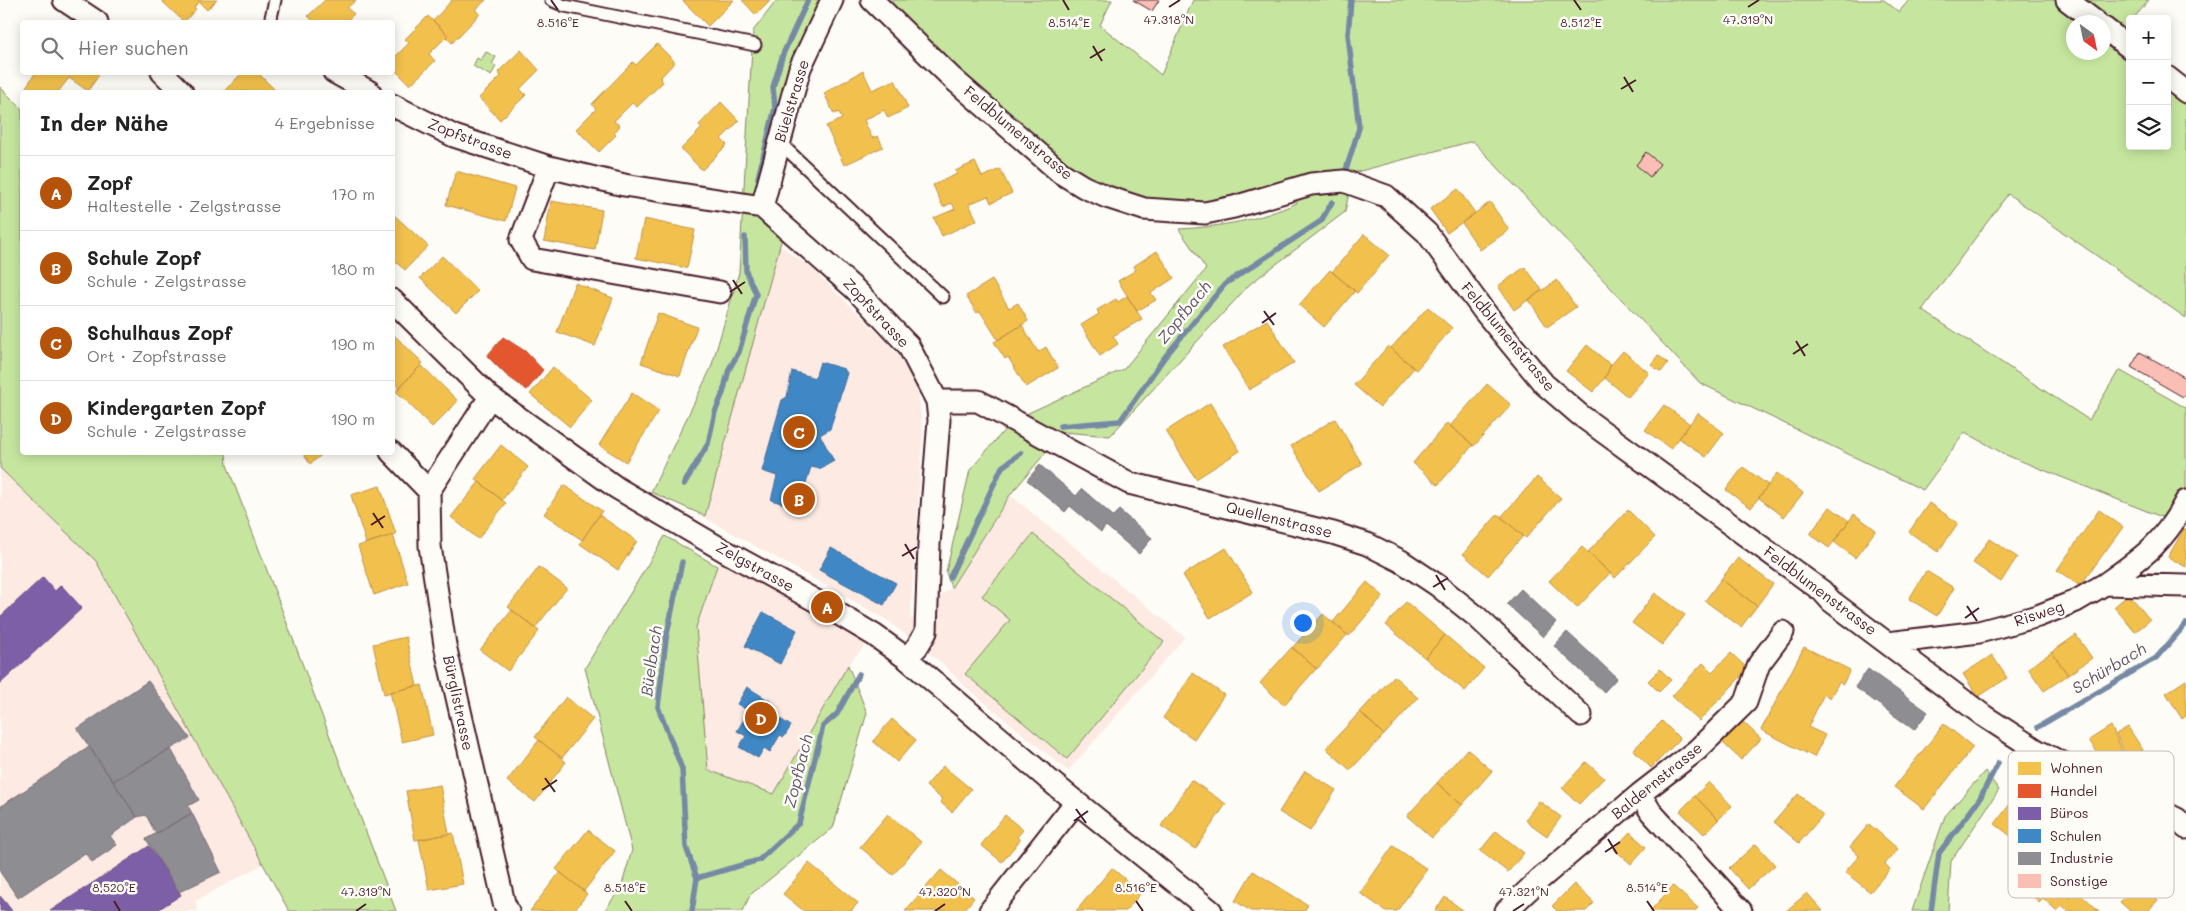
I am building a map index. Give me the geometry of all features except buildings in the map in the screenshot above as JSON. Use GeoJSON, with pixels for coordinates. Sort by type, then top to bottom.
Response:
{"type":"FeatureCollection","features":[{"type":"Feature","properties":{"kind":"street"},"geometry":{"type":"LineString","coordinates":[[64,0],[94,20]]}},
{"type":"Feature","properties":{"kind":"street","name":"Büelstrasse"},"geometry":{"type":"LineString","coordinates":[[762,207],[800,68],[832,0]]}},
{"type":"Feature","properties":{"kind":"street","name":"Feldblumenstrasse"},"geometry":{"type":"LineString","coordinates":[[872,0],[952,78],[1061,173],[1084,187],[1107,197],[1144,208],[1205,213],[1234,207],[1311,184],[1344,182],[1386,196],[1427,233],[1483,310],[1544,384],[1580,415],[1822,591],[1831,601],[1984,716],[2038,751]]}},
{"type":"Feature","properties":{"kind":"street"},"geometry":{"type":"LineString","coordinates":[[2067,0],[2087,15]]}},
{"type":"Feature","properties":{"kind":"street"},"geometry":{"type":"LineString","coordinates":[[2111,33],[2126,45]]}},
{"type":"Feature","properties":{"kind":"street"},"geometry":{"type":"LineString","coordinates":[[165,75],[180,90]]}},
{"type":"Feature","properties":{"kind":"street"},"geometry":{"type":"LineString","coordinates":[[339,75],[366,90]]}},
{"type":"Feature","properties":{"kind":"street"},"geometry":{"type":"LineString","coordinates":[[2171,80],[2186,92]]}},
{"type":"Feature","properties":{"kind":"street","name":"Zopfstrasse"},"geometry":{"type":"LineString","coordinates":[[395,106],[454,136],[549,167],[624,185],[762,207],[856,290],[908,345],[937,401],[939,434],[929,545],[926,632],[917,647],[906,658]]}},
{"type":"Feature","properties":{"kind":"street"},"geometry":{"type":"LineString","coordinates":[[549,167],[521,240],[532,260],[720,292]]}},
{"type":"Feature","properties":{"kind":"street","name":"Zelgstrasse"},"geometry":{"type":"LineString","coordinates":[[395,303],[490,397],[618,488],[723,550],[827,607],[874,635],[906,658],[1076,802],[1211,911]]}},
{"type":"Feature","properties":{"kind":"street"},"geometry":{"type":"LineString","coordinates":[[394,455],[429,491],[490,397]]}},
{"type":"Feature","properties":{"kind":"street","name":"Quellenstrasse"},"geometry":{"type":"LineString","coordinates":[[937,401],[978,401],[1129,483],[1324,531],[1367,544],[1401,562],[1444,590],[1477,617],[1581,715]]}},
{"type":"Feature","properties":{"kind":"street","name":"Bürglistrasse"},"geometry":{"type":"LineString","coordinates":[[429,491],[430,546],[445,644],[499,885],[508,911]]}},
{"type":"Feature","properties":{"kind":"street","name":"Risweg"},"geometry":{"type":"LineString","coordinates":[[1888,643],[1987,630],[2038,616],[2076,601],[2105,584],[2158,544],[2174,523],[2186,501]]}},
{"type":"Feature","properties":{"kind":"street"},"geometry":{"type":"LineString","coordinates":[[2105,584],[2186,586]]}},
{"type":"Feature","properties":{"kind":"street","name":"Baldernstrasse"},"geometry":{"type":"LineString","coordinates":[[1506,911],[1540,879],[1640,794],[1697,750],[1746,702],[1759,664],[1783,632]]}},
{"type":"Feature","properties":{"kind":"street"},"geometry":{"type":"LineString","coordinates":[[1640,794],[1651,812],[1741,911]]}},
{"type":"Feature","properties":{"kind":"street"},"geometry":{"type":"LineString","coordinates":[[990,911],[1076,802]]}},
{"type":"Feature","properties":{"kind":"street","name":"Feldblumenstrasse"},"geometry":{"type":"LineString","coordinates":[[2174,818],[2186,828]]}},
{"type":"Feature","properties":{"kind":"lane"},"geometry":{"type":"LineString","coordinates":[[270,20],[275,0]]}},
{"type":"Feature","properties":{"kind":"lane"},"geometry":{"type":"LineString","coordinates":[[551,0],[565,6],[755,45]]}},
{"type":"Feature","properties":{"kind":"lane"},"geometry":{"type":"LineString","coordinates":[[780,143],[943,298]]}},
{"type":"Feature","properties":{"kind":"shaded area"},"geometry":{"type":"Polygon","coordinates":[[[750,224],[811,268],[888,343],[907,367],[918,394],[923,430],[910,620],[951,588],[1010,495],[1185,637],[1068,771],[960,682],[944,665],[887,620],[679,503],[750,224]]]}},
{"type":"Feature","properties":{"kind":"shaded area"},"geometry":{"type":"Polygon","coordinates":[[[0,468],[96,561],[263,864],[195,901],[198,911],[0,911],[0,468]]]}},
{"type":"Feature","properties":{"kind":"shaded area"},"geometry":{"type":"Polygon","coordinates":[[[723,550],[874,635],[848,665],[774,794],[708,770],[696,627],[723,550]]]}},
{"type":"Feature","properties":{"kind":"green space"},"geometry":{"type":"Polygon","coordinates":[[[777,0],[823,0],[795,50],[762,206],[785,227],[705,516],[651,492],[711,368],[739,273],[753,31],[777,0]]]}},
{"type":"Feature","properties":{"kind":"green space"},"geometry":{"type":"Polygon","coordinates":[[[887,0],[1112,0],[1100,25],[1161,75],[1193,0],[1884,0],[1899,12],[1909,0],[2057,0],[2077,15],[2066,15],[2066,60],[2111,60],[2111,41],[2126,53],[2126,150],[2171,150],[2171,88],[2186,100],[2186,318],[2008,194],[1922,310],[2089,420],[2119,370],[2186,408],[2186,489],[2169,520],[2006,455],[1965,432],[1923,490],[1700,383],[1473,141],[1353,173],[1345,212],[1250,284],[1110,436],[1063,432],[1010,495],[951,588],[946,572],[970,470],[1013,420],[1124,369],[1206,269],[1179,229],[1240,222],[1297,203],[1294,181],[1228,200],[1201,204],[1162,202],[1114,190],[1092,180],[1062,161],[919,32],[887,0]]]}},
{"type":"Feature","properties":{"kind":"green space"},"geometry":{"type":"Polygon","coordinates":[[[2078,0],[2149,0],[2136,15],[2126,15],[2126,27],[2121,33],[2111,25],[2111,15],[2098,15],[2078,0]]]}},
{"type":"Feature","properties":{"kind":"green space"},"geometry":{"type":"Polygon","coordinates":[[[486,52],[496,57],[492,64],[496,66],[491,76],[473,66],[477,58],[481,60],[486,52]]]}},
{"type":"Feature","properties":{"kind":"green space"},"geometry":{"type":"Polygon","coordinates":[[[0,87],[20,107],[20,455],[226,455],[227,465],[396,911],[289,911],[96,561],[0,468],[0,87]]]}},
{"type":"Feature","properties":{"kind":"green space"},"geometry":{"type":"Polygon","coordinates":[[[1033,534],[1164,642],[1067,759],[965,674],[1010,620],[982,596],[1033,534]]]}},
{"type":"Feature","properties":{"kind":"green space"},"geometry":{"type":"Polygon","coordinates":[[[665,536],[717,566],[696,627],[708,770],[774,794],[848,665],[867,713],[833,828],[750,895],[743,911],[604,911],[621,888],[632,850],[585,668],[665,536]]]}},
{"type":"Feature","properties":{"kind":"green space"},"geometry":{"type":"Polygon","coordinates":[[[1985,771],[1999,790],[1951,861],[1948,911],[1912,911],[1945,816],[1985,771]]]}},
{"type":"Feature","properties":{"kind":"waterway","name":"Büelbach"},"geometry":{"type":"LineString","coordinates":[[758,178],[775,108],[773,87],[783,54],[808,0]]}},
{"type":"Feature","properties":{"kind":"waterway","name":"Zopfbach"},"geometry":{"type":"LineString","coordinates":[[1345,173],[1359,128],[1348,35],[1351,0]]}},
{"type":"Feature","properties":{"kind":"waterway","name":"Zopfbach"},"geometry":{"type":"LineString","coordinates":[[1060,426],[1120,421],[1164,358],[1225,284],[1321,221],[1332,202]]}},
{"type":"Feature","properties":{"kind":"waterway","name":"Büelbach"},"geometry":{"type":"LineString","coordinates":[[684,484],[708,444],[715,412],[723,393],[729,369],[739,352],[756,294],[746,271],[745,237]]}},
{"type":"Feature","properties":{"kind":"waterway","name":"Zopfbach"},"geometry":{"type":"LineString","coordinates":[[950,577],[1002,467],[1021,453]]}},
{"type":"Feature","properties":{"kind":"waterway","name":"Büelbach"},"geometry":{"type":"LineString","coordinates":[[682,562],[666,639],[658,707],[682,769],[686,847],[697,878]]}},
{"type":"Feature","properties":{"kind":"waterway","name":"Schürbach"},"geometry":{"type":"LineString","coordinates":[[2038,727],[2156,658],[2186,624]]}},
{"type":"Feature","properties":{"kind":"waterway","name":"Zopfbach"},"geometry":{"type":"LineString","coordinates":[[692,911],[697,878],[759,860],[799,823],[823,726],[837,714],[859,674]]}},
{"type":"Feature","properties":{"kind":"waterway","name":"Schürbach"},"geometry":{"type":"LineString","coordinates":[[1931,911],[1939,853],[1979,800],[1998,763]]}},
{"type":"Feature","properties":{"kind":"place","name":"Schulhaus Zopf"},"geometry":{"type":"Point","coordinates":[799,432]}},
{"type":"Feature","properties":{"kind":"place","name":"Schule Zopf"},"geometry":{"type":"Point","coordinates":[799,499]}},
{"type":"Feature","properties":{"kind":"place","name":"Zopf"},"geometry":{"type":"Point","coordinates":[827,607]}},
{"type":"Feature","properties":{"kind":"place","name":"Kindergarten Zopf"},"geometry":{"type":"Point","coordinates":[761,718]}}]}
